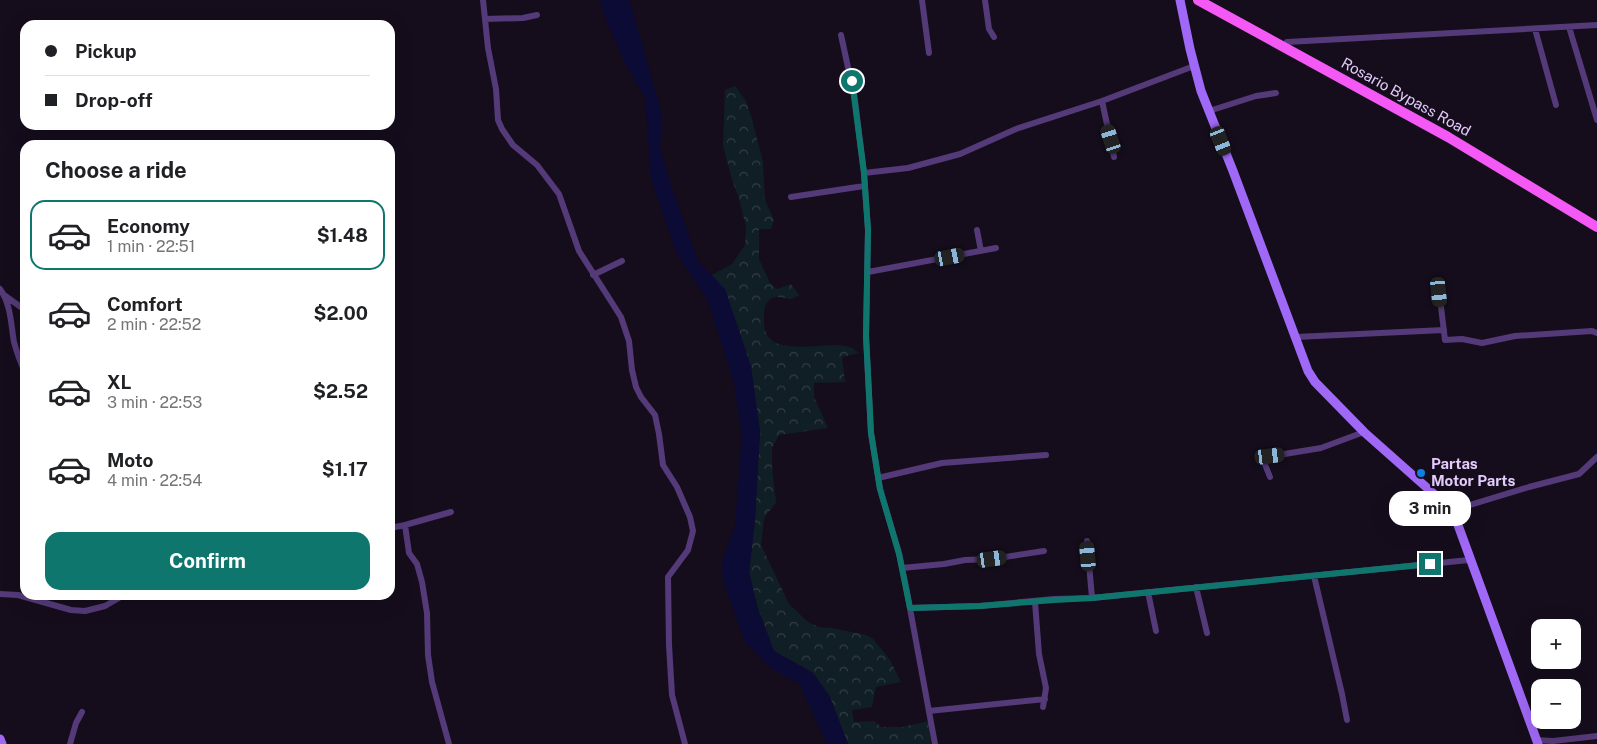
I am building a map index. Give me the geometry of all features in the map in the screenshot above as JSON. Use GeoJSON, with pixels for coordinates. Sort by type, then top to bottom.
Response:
{"type":"FeatureCollection","features":[{"type":"Feature","properties":{"kind":"main road","name":"Rosario Bypass Road"},"geometry":{"type":"LineString","coordinates":[[1198,0],[1448,137],[1597,227]]}},
{"type":"Feature","properties":{"kind":"main road","name":"Rosario Bypass Road"},"geometry":{"type":"LineString","coordinates":[[1210,0],[1450,130],[1597,220]]}},
{"type":"Feature","properties":{"kind":"street"},"geometry":{"type":"LineString","coordinates":[[483,0],[484,19],[500,125],[513,145],[537,164],[556,188],[563,202],[579,251],[625,326],[636,387],[655,415],[664,465],[685,503],[693,527],[688,550],[668,577],[672,695],[685,744]]}},
{"type":"Feature","properties":{"kind":"street"},"geometry":{"type":"LineString","coordinates":[[922,0],[930,53]]}},
{"type":"Feature","properties":{"kind":"street"},"geometry":{"type":"LineString","coordinates":[[985,0],[988,29],[994,37]]}},
{"type":"Feature","properties":{"kind":"street"},"geometry":{"type":"LineString","coordinates":[[1180,0],[1201,91],[1308,371],[1315,382],[1364,432],[1443,502],[1450,511],[1458,525],[1469,560],[1537,742],[1597,736]]}},
{"type":"Feature","properties":{"kind":"street"},"geometry":{"type":"LineString","coordinates":[[484,19],[523,18],[537,15]]}},
{"type":"Feature","properties":{"kind":"street"},"geometry":{"type":"LineString","coordinates":[[1287,42],[1597,25]]}},
{"type":"Feature","properties":{"kind":"street"},"geometry":{"type":"LineString","coordinates":[[1569,27],[1597,120]]}},
{"type":"Feature","properties":{"kind":"street"},"geometry":{"type":"LineString","coordinates":[[1535,29],[1556,105]]}},
{"type":"Feature","properties":{"kind":"street"},"geometry":{"type":"LineString","coordinates":[[840,35],[853,84],[864,173],[868,230],[866,315],[871,433],[878,478],[902,568],[935,744]]}},
{"type":"Feature","properties":{"kind":"street"},"geometry":{"type":"LineString","coordinates":[[864,173],[908,168],[960,154],[1016,129],[1102,101],[1194,66]]}},
{"type":"Feature","properties":{"kind":"street"},"geometry":{"type":"LineString","coordinates":[[1209,111],[1256,96],[1276,93]]}},
{"type":"Feature","properties":{"kind":"street"},"geometry":{"type":"LineString","coordinates":[[1102,101],[1114,157]]}},
{"type":"Feature","properties":{"kind":"street"},"geometry":{"type":"LineString","coordinates":[[791,197],[864,186]]}},
{"type":"Feature","properties":{"kind":"street"},"geometry":{"type":"LineString","coordinates":[[977,230],[981,251]]}},
{"type":"Feature","properties":{"kind":"street"},"geometry":{"type":"LineString","coordinates":[[868,272],[996,248]]}},
{"type":"Feature","properties":{"kind":"street"},"geometry":{"type":"LineString","coordinates":[[593,275],[622,261]]}},
{"type":"Feature","properties":{"kind":"street"},"geometry":{"type":"LineString","coordinates":[[1438,282],[1445,340],[1462,339],[1482,343],[1515,336],[1592,331],[1597,333]]}},
{"type":"Feature","properties":{"kind":"street"},"geometry":{"type":"LineString","coordinates":[[2,291],[20,306]]}},
{"type":"Feature","properties":{"kind":"street"},"geometry":{"type":"LineString","coordinates":[[2,291],[9,311],[16,349],[20,359]]}},
{"type":"Feature","properties":{"kind":"street"},"geometry":{"type":"LineString","coordinates":[[1296,337],[1444,330]]}},
{"type":"Feature","properties":{"kind":"street"},"geometry":{"type":"LineString","coordinates":[[1270,477],[1263,460],[1266,457],[1321,448],[1364,432]]}},
{"type":"Feature","properties":{"kind":"street"},"geometry":{"type":"LineString","coordinates":[[878,478],[942,463],[1046,456]]}},
{"type":"Feature","properties":{"kind":"street"},"geometry":{"type":"LineString","coordinates":[[1450,511],[1579,474],[1597,457]]}},
{"type":"Feature","properties":{"kind":"street"},"geometry":{"type":"LineString","coordinates":[[395,527],[451,512]]}},
{"type":"Feature","properties":{"kind":"street"},"geometry":{"type":"LineString","coordinates":[[405,525],[409,553],[417,564],[422,582],[427,612],[428,655],[432,682],[449,744]]}},
{"type":"Feature","properties":{"kind":"street"},"geometry":{"type":"LineString","coordinates":[[1087,541],[1092,598]]}},
{"type":"Feature","properties":{"kind":"street"},"geometry":{"type":"LineString","coordinates":[[902,568],[965,560],[992,559],[1044,551]]}},
{"type":"Feature","properties":{"kind":"street"},"geometry":{"type":"LineString","coordinates":[[910,608],[980,606],[1092,598],[1469,560]]}},
{"type":"Feature","properties":{"kind":"street"},"geometry":{"type":"LineString","coordinates":[[1314,576],[1342,694],[1346,720]]}},
{"type":"Feature","properties":{"kind":"street"},"geometry":{"type":"LineString","coordinates":[[1196,588],[1207,633]]}},
{"type":"Feature","properties":{"kind":"street"},"geometry":{"type":"LineString","coordinates":[[1148,592],[1156,631]]}},
{"type":"Feature","properties":{"kind":"street"},"geometry":{"type":"LineString","coordinates":[[0,594],[20,596]]}},
{"type":"Feature","properties":{"kind":"street"},"geometry":{"type":"LineString","coordinates":[[36,600],[71,610],[85,611],[105,606],[115,600]]}},
{"type":"Feature","properties":{"kind":"street"},"geometry":{"type":"LineString","coordinates":[[1035,602],[1039,654],[1046,688],[1043,707]]}},
{"type":"Feature","properties":{"kind":"street"},"geometry":{"type":"LineString","coordinates":[[929,711],[1045,699]]}},
{"type":"Feature","properties":{"kind":"street"},"geometry":{"type":"LineString","coordinates":[[70,744],[76,723],[82,712]]}},
{"type":"Feature","properties":{"kind":"street"},"geometry":{"type":"LineString","coordinates":[[0,739],[2,744]]}},
{"type":"Feature","properties":{"kind":"green space"},"geometry":{"type":"Polygon","coordinates":[[[735,86],[746,101],[752,119],[763,162],[765,200],[774,220],[771,229],[759,229],[759,259],[770,283],[777,289],[791,284],[799,295],[792,299],[774,297],[767,302],[764,322],[767,334],[774,342],[785,345],[839,345],[850,347],[859,353],[842,357],[845,382],[814,383],[814,397],[828,428],[779,435],[772,448],[776,503],[764,520],[761,545],[789,604],[808,622],[819,627],[866,635],[873,639],[890,660],[901,682],[876,687],[872,707],[852,710],[854,722],[874,721],[881,727],[902,727],[929,721],[931,744],[848,744],[829,695],[813,673],[774,651],[757,606],[749,572],[755,519],[760,431],[712,275],[732,264],[745,245],[746,227],[723,146],[725,90],[735,86]]]}},
{"type":"Feature","properties":{"kind":"shaded area"},"geometry":{"type":"Polygon","coordinates":[[[600,0],[629,0],[662,115],[660,148],[672,188],[698,261],[725,289],[751,366],[760,431],[755,519],[749,572],[757,606],[774,651],[813,673],[829,695],[848,744],[827,744],[799,683],[785,677],[767,665],[745,642],[723,580],[722,562],[735,525],[742,435],[734,383],[708,301],[677,254],[651,179],[645,98],[626,65],[605,17],[600,0]]]}},
{"type":"Feature","properties":{"kind":"place","name":"Partas Motor Parts"},"geometry":{"type":"Point","coordinates":[1421,473]}},
{"type":"Feature","properties":{"kind":"route"},"geometry":{"type":"LineString","coordinates":[[852,81],[867,210],[866,336],[871,433],[880,489],[899,554],[910,608],[980,606],[1092,598],[1430,564]]}}]}
